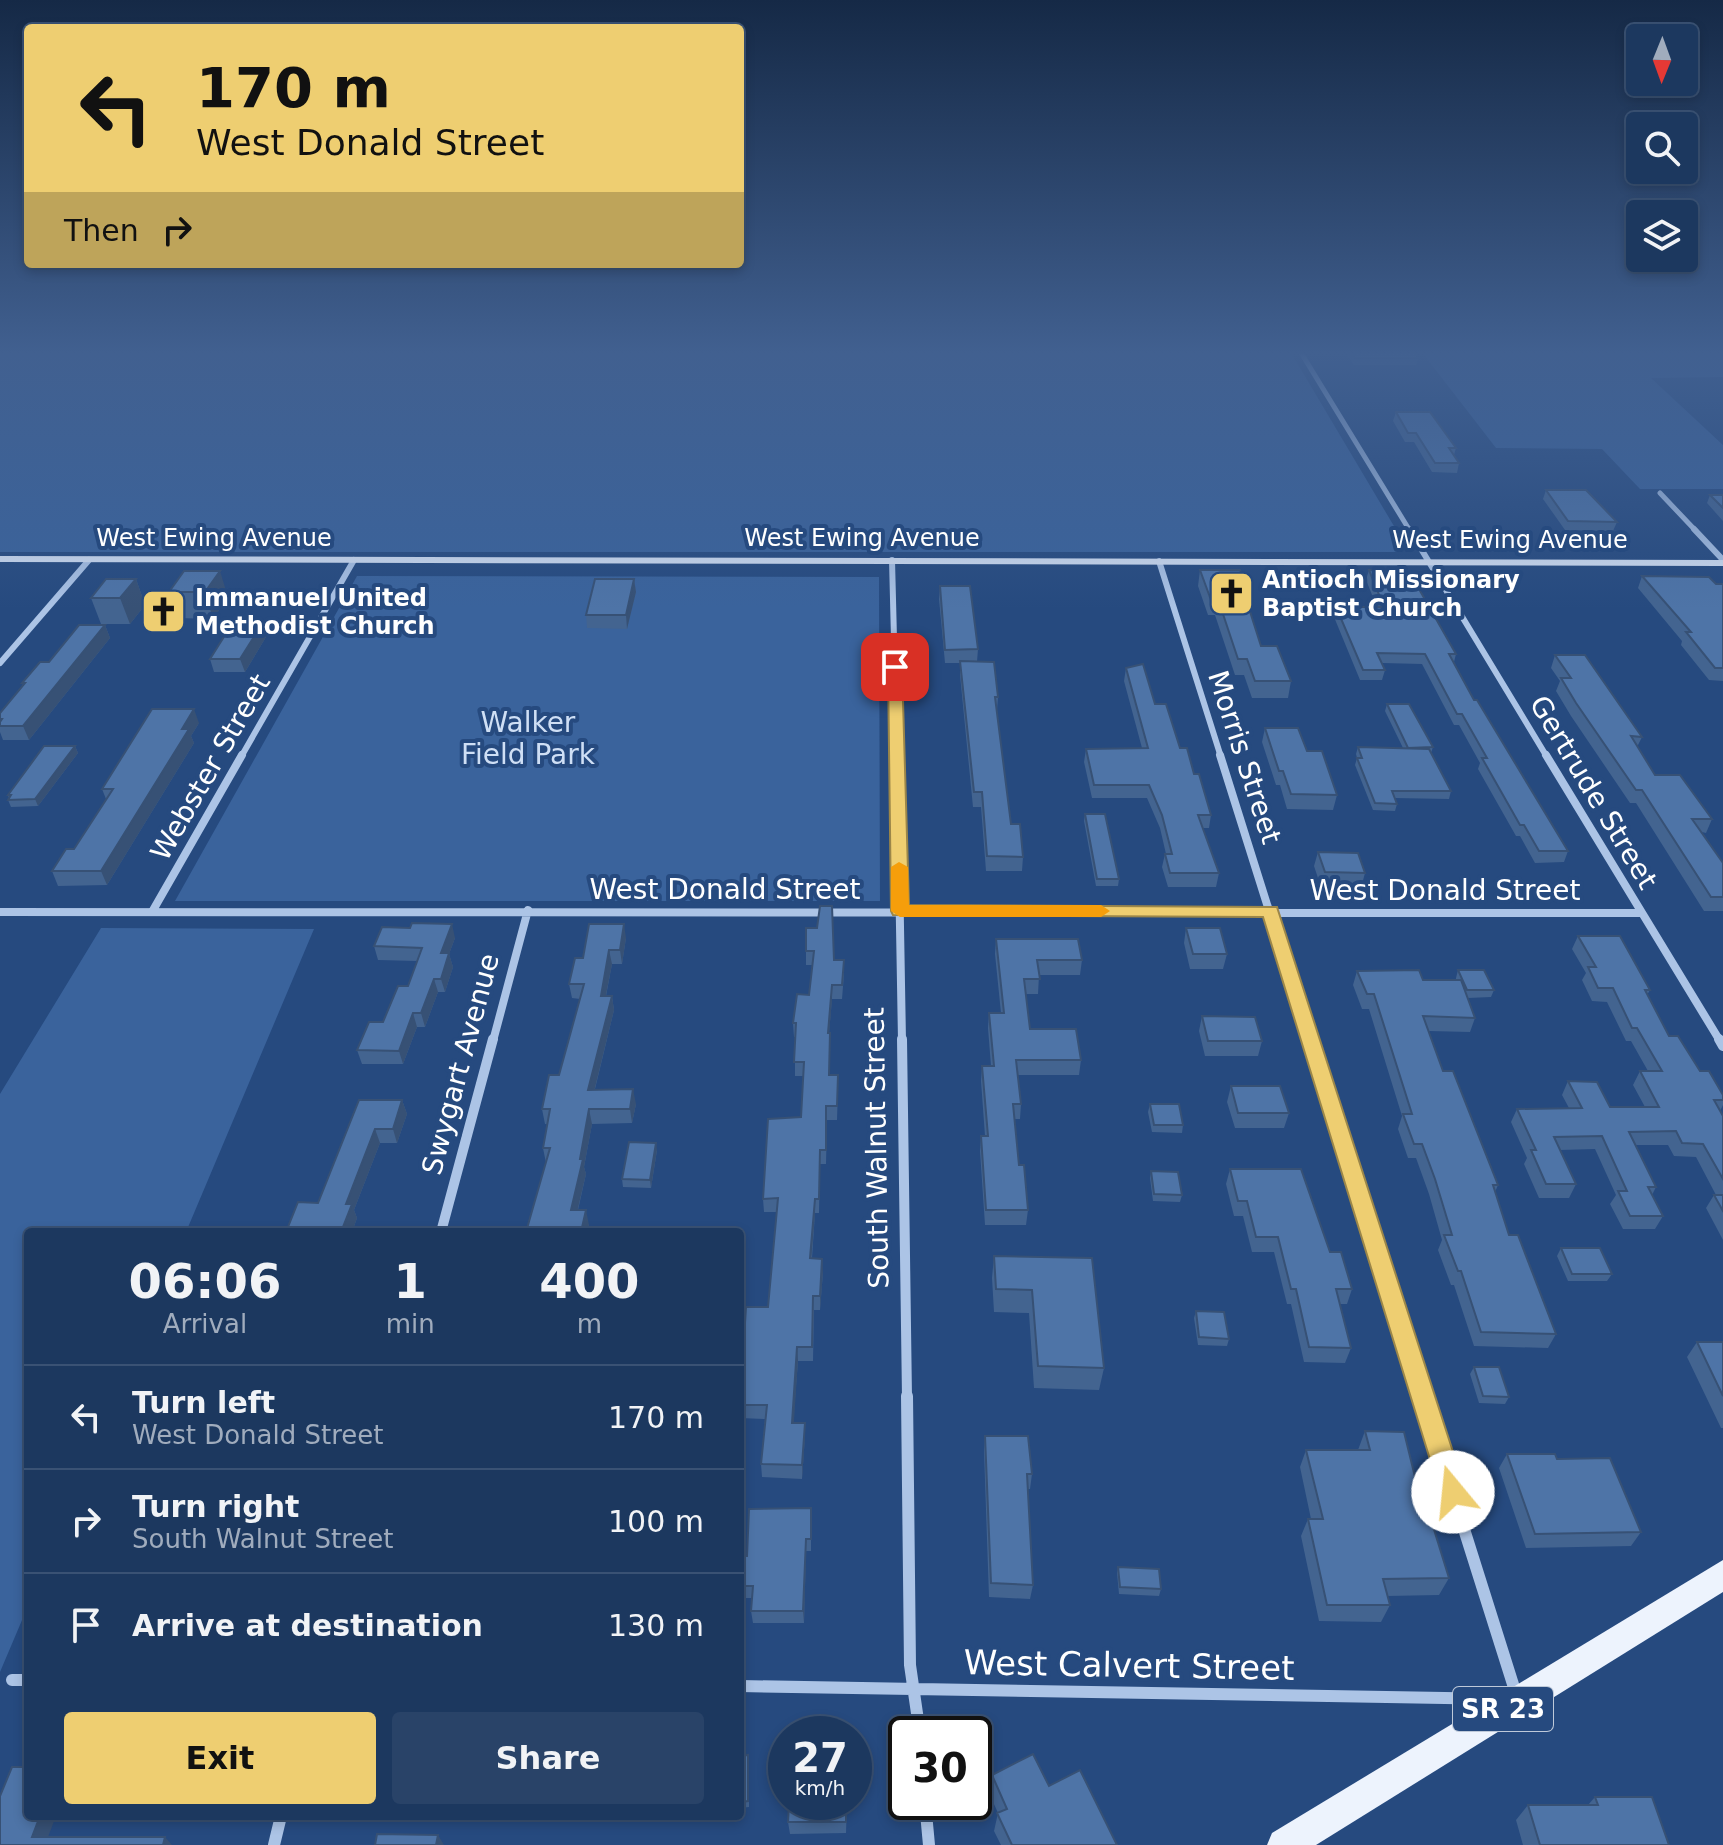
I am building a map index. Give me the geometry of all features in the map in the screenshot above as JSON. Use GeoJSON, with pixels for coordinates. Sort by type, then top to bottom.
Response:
{"type":"FeatureCollection","features":[{"type":"Feature","properties":{"kind":"main road","name":"SR 23"},"geometry":{"type":"LineString","coordinates":[[1284,1845],[1518,1700],[1719,1582]]}},
{"type":"Feature","properties":{"kind":"street","name":"Gertrude Street"},"geometry":{"type":"LineString","coordinates":[[1353,437],[1723,1046]]}},
{"type":"Feature","properties":{"kind":"street"},"geometry":{"type":"LineString","coordinates":[[1660,493],[1723,561]]}},
{"type":"Feature","properties":{"kind":"street","name":"West Ewing Avenue"},"geometry":{"type":"LineString","coordinates":[[0,559],[1723,561]]}},
{"type":"Feature","properties":{"kind":"street"},"geometry":{"type":"LineString","coordinates":[[0,663],[89,560]]}},
{"type":"Feature","properties":{"kind":"street","name":"Webster Street"},"geometry":{"type":"LineString","coordinates":[[152,912],[354,560]]}},
{"type":"Feature","properties":{"kind":"street","name":"South Walnut Street"},"geometry":{"type":"LineString","coordinates":[[892,560],[910,1665],[918,1716]]}},
{"type":"Feature","properties":{"kind":"street","name":"Morris Street"},"geometry":{"type":"LineString","coordinates":[[1159,561],[1518,1700]]}},
{"type":"Feature","properties":{"kind":"street","name":"Swygart Avenue"},"geometry":{"type":"LineString","coordinates":[[442,1228],[528,910]]}},
{"type":"Feature","properties":{"kind":"street","name":"West Donald Street"},"geometry":{"type":"LineString","coordinates":[[0,912],[1641,913]]}},
{"type":"Feature","properties":{"kind":"street"},"geometry":{"type":"LineString","coordinates":[[12,1680],[24,1680]]}},
{"type":"Feature","properties":{"kind":"street","name":"West Calvert Street"},"geometry":{"type":"LineString","coordinates":[[744,1686],[1518,1700]]}},
{"type":"Feature","properties":{"kind":"street"},"geometry":{"type":"LineString","coordinates":[[274,1845],[280,1820]]}},
{"type":"Feature","properties":{"kind":"street"},"geometry":{"type":"LineString","coordinates":[[927,1820],[929,1845]]}},
{"type":"Feature","properties":{"kind":"green space"},"geometry":{"type":"Polygon","coordinates":[[[0,437],[1341,437],[1407,548],[1400,552],[0,552],[0,437]]]}},
{"type":"Feature","properties":{"kind":"green space"},"geometry":{"type":"Polygon","coordinates":[[[1488,437],[1715,437],[1723,445],[1723,489],[1640,489],[1602,449],[1496,448],[1488,437]]]}},
{"type":"Feature","properties":{"kind":"green space","name":"Walker Field Park"},"geometry":{"type":"Polygon","coordinates":[[[357,576],[879,577],[880,901],[175,901],[357,576]]]}},
{"type":"Feature","properties":{"kind":"green space"},"geometry":{"type":"Polygon","coordinates":[[[101,928],[314,929],[188,1228],[24,1228],[24,1615],[0,1672],[0,1094],[101,928]]]}},
{"type":"Feature","properties":{"kind":"building"},"geometry":{"type":"Polygon","coordinates":[[[1419,437],[1448,437],[1456,448],[1449,448],[1459,463],[1435,463],[1419,437]]]}},
{"type":"Feature","properties":{"kind":"building"},"geometry":{"type":"Polygon","coordinates":[[[1546,490],[1586,490],[1617,522],[1568,521],[1546,490]]]}},
{"type":"Feature","properties":{"kind":"building"},"geometry":{"type":"Polygon","coordinates":[[[1710,495],[1723,495],[1723,508],[1710,495]]]}},
{"type":"Feature","properties":{"kind":"building"},"geometry":{"type":"Polygon","coordinates":[[[1200,570],[1240,570],[1251,599],[1246,599],[1261,646],[1277,646],[1291,681],[1255,681],[1247,659],[1238,659],[1218,599],[1211,600],[1200,570]]]}},
{"type":"Feature","properties":{"kind":"building"},"geometry":{"type":"Polygon","coordinates":[[[1369,570],[1404,571],[1413,589],[1419,589],[1456,654],[1449,654],[1474,700],[1477,700],[1568,851],[1539,851],[1524,825],[1520,825],[1482,758],[1487,758],[1462,714],[1457,714],[1425,654],[1377,653],[1385,670],[1363,670],[1336,607],[1384,607],[1369,570]]]}},
{"type":"Feature","properties":{"kind":"building"},"geometry":{"type":"Polygon","coordinates":[[[184,571],[220,571],[205,592],[169,592],[184,571]]]}},
{"type":"Feature","properties":{"kind":"building"},"geometry":{"type":"Polygon","coordinates":[[[1642,576],[1709,577],[1716,584],[1723,584],[1723,668],[1715,668],[1686,632],[1691,632],[1642,576]]]}},
{"type":"Feature","properties":{"kind":"building"},"geometry":{"type":"Polygon","coordinates":[[[106,579],[136,579],[120,598],[91,598],[106,579]]]}},
{"type":"Feature","properties":{"kind":"building"},"geometry":{"type":"Polygon","coordinates":[[[595,579],[634,579],[626,615],[586,615],[595,579]]]}},
{"type":"Feature","properties":{"kind":"building"},"geometry":{"type":"Polygon","coordinates":[[[940,586],[970,586],[978,649],[945,650],[940,586]]]}},
{"type":"Feature","properties":{"kind":"building"},"geometry":{"type":"Polygon","coordinates":[[[232,624],[262,624],[240,659],[210,659],[232,624]]]}},
{"type":"Feature","properties":{"kind":"building"},"geometry":{"type":"Polygon","coordinates":[[[79,625],[105,625],[23,726],[0,726],[0,713],[25,683],[22,683],[40,662],[49,662],[79,625]]]}},
{"type":"Feature","properties":{"kind":"building"},"geometry":{"type":"Polygon","coordinates":[[[1555,655],[1585,655],[1642,737],[1631,736],[1655,775],[1680,775],[1712,819],[1692,819],[1723,863],[1723,897],[1711,897],[1642,790],[1636,790],[1561,678],[1571,678],[1555,655]]]}},
{"type":"Feature","properties":{"kind":"building"},"geometry":{"type":"Polygon","coordinates":[[[960,661],[994,662],[998,697],[995,697],[1011,824],[1020,824],[1023,857],[987,856],[982,792],[974,792],[960,661]]]}},
{"type":"Feature","properties":{"kind":"building"},"geometry":{"type":"Polygon","coordinates":[[[1143,664],[1155,704],[1166,704],[1180,748],[1187,748],[1194,774],[1199,774],[1211,815],[1198,815],[1219,873],[1170,873],[1165,854],[1172,854],[1162,815],[1149,785],[1094,785],[1086,749],[1148,748],[1126,668],[1143,664]]]}},
{"type":"Feature","properties":{"kind":"building"},"geometry":{"type":"Polygon","coordinates":[[[1387,704],[1409,704],[1433,747],[1408,748],[1387,704]]]}},
{"type":"Feature","properties":{"kind":"building"},"geometry":{"type":"Polygon","coordinates":[[[152,709],[194,709],[182,729],[189,729],[101,871],[52,871],[66,849],[74,849],[113,789],[102,789],[152,709]]]}},
{"type":"Feature","properties":{"kind":"building"},"geometry":{"type":"Polygon","coordinates":[[[1265,728],[1298,728],[1307,751],[1322,751],[1337,795],[1291,794],[1283,771],[1279,771],[1265,728]]]}},
{"type":"Feature","properties":{"kind":"building"},"geometry":{"type":"Polygon","coordinates":[[[44,746],[75,746],[35,799],[8,800],[11,795],[8,795],[44,746]]]}},
{"type":"Feature","properties":{"kind":"building"},"geometry":{"type":"Polygon","coordinates":[[[1358,747],[1429,749],[1451,791],[1392,791],[1397,804],[1375,803],[1357,758],[1362,758],[1358,747]]]}},
{"type":"Feature","properties":{"kind":"building"},"geometry":{"type":"Polygon","coordinates":[[[1085,814],[1105,814],[1119,879],[1097,879],[1085,814]]]}},
{"type":"Feature","properties":{"kind":"building"},"geometry":{"type":"Polygon","coordinates":[[[1318,852],[1358,853],[1365,873],[1325,872],[1318,852]]]}},
{"type":"Feature","properties":{"kind":"building"},"geometry":{"type":"Polygon","coordinates":[[[820,906],[832,906],[834,960],[844,960],[842,985],[832,985],[828,1033],[829,1075],[838,1075],[837,1106],[826,1106],[826,1150],[820,1150],[819,1199],[815,1199],[810,1258],[822,1259],[820,1296],[813,1296],[812,1347],[797,1347],[792,1423],[805,1423],[802,1465],[761,1464],[767,1405],[744,1405],[746,1307],[768,1307],[778,1198],[763,1199],[768,1119],[801,1117],[804,1062],[794,1062],[796,1023],[793,1023],[797,994],[809,995],[814,951],[806,951],[806,928],[817,928],[820,906]]]}},
{"type":"Feature","properties":{"kind":"building"},"geometry":{"type":"Polygon","coordinates":[[[412,923],[452,924],[441,953],[449,953],[441,979],[434,979],[421,1013],[413,1013],[399,1051],[357,1050],[369,1022],[383,1022],[398,986],[408,986],[422,948],[374,946],[382,927],[410,928],[412,923]]]}},
{"type":"Feature","properties":{"kind":"building"},"geometry":{"type":"Polygon","coordinates":[[[589,924],[624,924],[620,950],[609,950],[601,996],[612,996],[588,1090],[633,1089],[630,1109],[589,1109],[580,1159],[583,1159],[571,1210],[586,1210],[582,1228],[527,1228],[550,1148],[543,1148],[550,1109],[542,1109],[549,1075],[559,1075],[584,984],[569,984],[575,958],[583,958],[589,924]]]}},
{"type":"Feature","properties":{"kind":"building"},"geometry":{"type":"Polygon","coordinates":[[[1186,928],[1220,928],[1227,954],[1193,954],[1186,928]]]}},
{"type":"Feature","properties":{"kind":"building"},"geometry":{"type":"Polygon","coordinates":[[[1578,936],[1620,936],[1650,990],[1645,990],[1669,1036],[1678,1036],[1700,1071],[1709,1071],[1723,1095],[1723,1100],[1714,1100],[1723,1116],[1723,1179],[1703,1144],[1682,1143],[1676,1131],[1629,1132],[1656,1187],[1648,1187],[1663,1216],[1630,1216],[1618,1191],[1627,1191],[1602,1136],[1554,1137],[1576,1184],[1546,1184],[1531,1150],[1536,1150],[1517,1109],[1582,1108],[1568,1081],[1597,1082],[1610,1107],[1659,1107],[1640,1071],[1662,1071],[1637,1028],[1632,1028],[1613,988],[1598,988],[1588,967],[1596,967],[1578,936]]]}},
{"type":"Feature","properties":{"kind":"building"},"geometry":{"type":"Polygon","coordinates":[[[996,939],[1078,939],[1082,960],[1037,960],[1040,979],[1024,979],[1030,1029],[1076,1029],[1081,1060],[1016,1060],[1021,1104],[1013,1104],[1019,1165],[1024,1165],[1028,1210],[986,1210],[981,1136],[988,1136],[982,1066],[994,1066],[989,1013],[1004,1013],[996,939]]]}},
{"type":"Feature","properties":{"kind":"building"},"geometry":{"type":"Polygon","coordinates":[[[1419,970],[1423,980],[1461,980],[1475,1018],[1423,1016],[1443,1071],[1453,1071],[1498,1185],[1493,1185],[1509,1235],[1518,1235],[1556,1334],[1481,1332],[1461,1271],[1458,1271],[1444,1235],[1452,1235],[1435,1179],[1422,1144],[1414,1144],[1403,1114],[1412,1114],[1374,994],[1367,994],[1357,971],[1419,970]]]}},
{"type":"Feature","properties":{"kind":"building"},"geometry":{"type":"Polygon","coordinates":[[[1458,970],[1484,970],[1494,990],[1467,990],[1458,970]]]}},
{"type":"Feature","properties":{"kind":"building"},"geometry":{"type":"Polygon","coordinates":[[[1202,1016],[1255,1017],[1262,1041],[1208,1041],[1202,1016]]]}},
{"type":"Feature","properties":{"kind":"building"},"geometry":{"type":"Polygon","coordinates":[[[1231,1086],[1280,1086],[1289,1113],[1238,1113],[1231,1086]]]}},
{"type":"Feature","properties":{"kind":"building"},"geometry":{"type":"Polygon","coordinates":[[[359,1100],[402,1100],[393,1129],[375,1129],[346,1204],[352,1204],[343,1228],[288,1228],[298,1202],[318,1203],[359,1100]]]}},
{"type":"Feature","properties":{"kind":"building"},"geometry":{"type":"Polygon","coordinates":[[[1150,1104],[1179,1104],[1183,1125],[1154,1125],[1150,1104]]]}},
{"type":"Feature","properties":{"kind":"building"},"geometry":{"type":"Polygon","coordinates":[[[629,1142],[656,1143],[650,1180],[622,1179],[629,1142]]]}},
{"type":"Feature","properties":{"kind":"building"},"geometry":{"type":"Polygon","coordinates":[[[1230,1169],[1301,1169],[1330,1252],[1341,1252],[1352,1289],[1336,1289],[1351,1348],[1309,1347],[1296,1289],[1291,1289],[1278,1237],[1256,1237],[1247,1201],[1238,1201],[1230,1169]]]}},
{"type":"Feature","properties":{"kind":"building"},"geometry":{"type":"Polygon","coordinates":[[[1151,1171],[1178,1172],[1182,1195],[1154,1194],[1151,1171]]]}},
{"type":"Feature","properties":{"kind":"building"},"geometry":{"type":"Polygon","coordinates":[[[1714,1195],[1723,1195],[1723,1211],[1714,1195]]]}},
{"type":"Feature","properties":{"kind":"building"},"geometry":{"type":"Polygon","coordinates":[[[1561,1248],[1600,1248],[1612,1274],[1572,1274],[1561,1248]]]}},
{"type":"Feature","properties":{"kind":"building"},"geometry":{"type":"Polygon","coordinates":[[[994,1256],[1092,1258],[1104,1368],[1038,1366],[1032,1290],[996,1289],[994,1256]]]}},
{"type":"Feature","properties":{"kind":"building"},"geometry":{"type":"Polygon","coordinates":[[[1196,1311],[1224,1312],[1229,1339],[1199,1337],[1196,1311]]]}},
{"type":"Feature","properties":{"kind":"building"},"geometry":{"type":"Polygon","coordinates":[[[1697,1342],[1723,1342],[1723,1396],[1697,1342]]]}},
{"type":"Feature","properties":{"kind":"building"},"geometry":{"type":"Polygon","coordinates":[[[1474,1367],[1499,1367],[1509,1397],[1483,1396],[1474,1367]]]}},
{"type":"Feature","properties":{"kind":"building"},"geometry":{"type":"Polygon","coordinates":[[[1365,1431],[1404,1432],[1416,1481],[1419,1481],[1449,1578],[1383,1579],[1390,1605],[1327,1605],[1308,1519],[1323,1519],[1306,1450],[1370,1450],[1365,1431]]]}},
{"type":"Feature","properties":{"kind":"building"},"geometry":{"type":"Polygon","coordinates":[[[985,1436],[1028,1436],[1032,1474],[1027,1474],[1033,1585],[991,1583],[985,1436]]]}},
{"type":"Feature","properties":{"kind":"building"},"geometry":{"type":"Polygon","coordinates":[[[1507,1454],[1555,1454],[1557,1459],[1610,1458],[1641,1532],[1535,1534],[1507,1454]]]}},
{"type":"Feature","properties":{"kind":"building"},"geometry":{"type":"Polygon","coordinates":[[[811,1508],[811,1539],[806,1539],[803,1611],[751,1611],[753,1586],[744,1586],[749,1509],[811,1508]]]}},
{"type":"Feature","properties":{"kind":"building"},"geometry":{"type":"Polygon","coordinates":[[[1118,1567],[1159,1569],[1161,1589],[1120,1587],[1118,1567]]]}},
{"type":"Feature","properties":{"kind":"building"},"geometry":{"type":"Polygon","coordinates":[[[1033,1754],[1049,1786],[1080,1770],[1117,1845],[1012,1845],[997,1813],[1007,1809],[992,1775],[1033,1754]]]}},
{"type":"Feature","properties":{"kind":"building"},"geometry":{"type":"Polygon","coordinates":[[[748,1755],[748,1801],[744,1802],[744,1756],[748,1755]]]}},
{"type":"Feature","properties":{"kind":"building"},"geometry":{"type":"Polygon","coordinates":[[[12,1767],[24,1767],[24,1820],[38,1820],[32,1837],[165,1837],[163,1845],[0,1845],[0,1796],[12,1767]]]}},
{"type":"Feature","properties":{"kind":"building"},"geometry":{"type":"Polygon","coordinates":[[[1595,1797],[1652,1797],[1669,1845],[1540,1845],[1528,1805],[1598,1805],[1595,1797]]]}},
{"type":"Feature","properties":{"kind":"building"},"geometry":{"type":"Polygon","coordinates":[[[788,1820],[846,1820],[846,1822],[788,1820]]]}},
{"type":"Feature","properties":{"kind":"building"},"geometry":{"type":"Polygon","coordinates":[[[377,1834],[438,1835],[436,1845],[375,1845],[377,1834]]]}},
{"type":"Feature","properties":{"kind":"slow traffic"},"geometry":{"type":"LineString","coordinates":[[899,867],[900,911],[1101,911]]}},
{"type":"Feature","properties":{"kind":"place","name":"Antioch Missionary Baptist Church"},"geometry":{"type":"Point","coordinates":[1231,594]}},
{"type":"Feature","properties":{"kind":"place","name":"Immanuel United Methodist Church"},"geometry":{"type":"Point","coordinates":[164,612]}},
{"type":"Feature","properties":{"kind":"route"},"geometry":{"type":"LineString","coordinates":[[895,667],[895,786],[899,814],[900,911],[1271,911],[1453,1492]]}}]}
